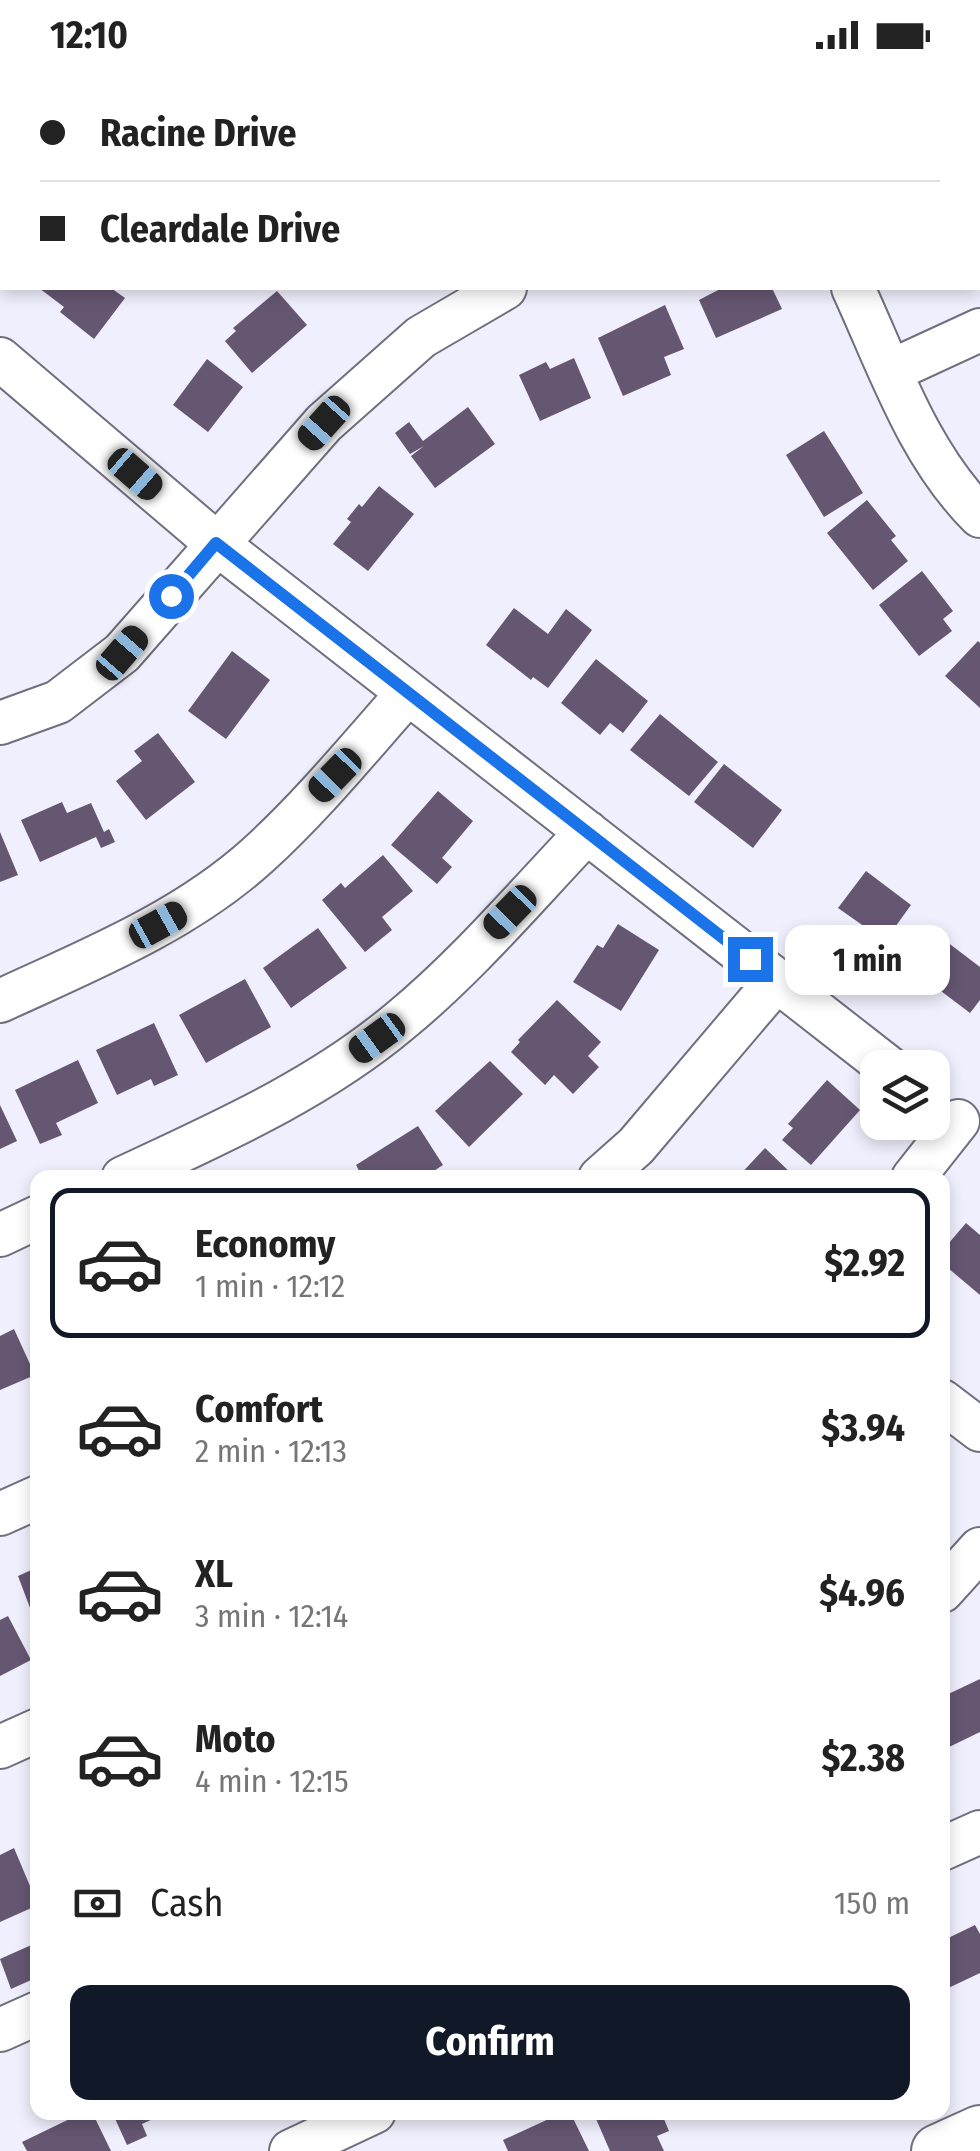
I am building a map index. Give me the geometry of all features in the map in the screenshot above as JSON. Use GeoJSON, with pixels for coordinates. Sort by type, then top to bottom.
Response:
{"type":"FeatureCollection","features":[{"type":"Feature","properties":{"kind":"main road"},"geometry":{"type":"LineString","coordinates":[[938,2151],[980,2132]]}},
{"type":"Feature","properties":{"kind":"street"},"geometry":{"type":"LineString","coordinates":[[0,722],[58,702],[122,653],[324,423],[421,337],[502,290]]}},
{"type":"Feature","properties":{"kind":"street"},"geometry":{"type":"LineString","coordinates":[[854,290],[940,470],[980,516]]}},
{"type":"Feature","properties":{"kind":"street"},"geometry":{"type":"LineString","coordinates":[[891,371],[980,330]]}},
{"type":"Feature","properties":{"kind":"street"},"geometry":{"type":"LineString","coordinates":[[0,359],[216,543],[866,1050]]}},
{"type":"Feature","properties":{"kind":"street"},"geometry":{"type":"LineString","coordinates":[[0,1001],[127,942],[188,908],[258,856],[408,693]]}},
{"type":"Feature","properties":{"kind":"street"},"geometry":{"type":"LineString","coordinates":[[139,1170],[289,1097],[400,1022],[460,966],[587,832]]}},
{"type":"Feature","properties":{"kind":"street"},"geometry":{"type":"LineString","coordinates":[[609,1170],[636,1146],[777,980]]}},
{"type":"Feature","properties":{"kind":"street"},"geometry":{"type":"LineString","coordinates":[[919,1170],[957,1120]]}},
{"type":"Feature","properties":{"kind":"street"},"geometry":{"type":"LineString","coordinates":[[0,1235],[30,1221]]}},
{"type":"Feature","properties":{"kind":"street"},"geometry":{"type":"LineString","coordinates":[[950,1407],[980,1430]]}},
{"type":"Feature","properties":{"kind":"street"},"geometry":{"type":"LineString","coordinates":[[0,1514],[30,1501]]}},
{"type":"Feature","properties":{"kind":"street"},"geometry":{"type":"LineString","coordinates":[[950,1582],[980,1549]]}},
{"type":"Feature","properties":{"kind":"street"},"geometry":{"type":"LineString","coordinates":[[0,1747],[30,1734]]}},
{"type":"Feature","properties":{"kind":"street"},"geometry":{"type":"LineString","coordinates":[[950,1845],[980,1832]]}},
{"type":"Feature","properties":{"kind":"street"},"geometry":{"type":"LineString","coordinates":[[0,2030],[30,2017]]}},
{"type":"Feature","properties":{"kind":"street"},"geometry":{"type":"LineString","coordinates":[[291,2151],[357,2120]]}},
{"type":"Feature","properties":{"kind":"building"},"geometry":{"type":"Polygon","coordinates":[[[42,290],[114,290],[125,298],[94,339],[60,312],[64,307],[42,290]]]}},
{"type":"Feature","properties":{"kind":"building"},"geometry":{"type":"Polygon","coordinates":[[[718,290],[773,290],[782,309],[716,338],[699,300],[718,290]]]}},
{"type":"Feature","properties":{"kind":"building"},"geometry":{"type":"Polygon","coordinates":[[[277,291],[307,325],[252,373],[225,341],[236,331],[233,328],[277,291]]]}},
{"type":"Feature","properties":{"kind":"building"},"geometry":{"type":"Polygon","coordinates":[[[665,305],[684,349],[664,357],[671,375],[623,396],[598,338],[665,305]]]}},
{"type":"Feature","properties":{"kind":"building"},"geometry":{"type":"Polygon","coordinates":[[[574,358],[591,398],[540,421],[519,375],[546,362],[550,369],[574,358]]]}},
{"type":"Feature","properties":{"kind":"building"},"geometry":{"type":"Polygon","coordinates":[[[207,359],[243,387],[208,432],[173,405],[207,359]]]}},
{"type":"Feature","properties":{"kind":"building"},"geometry":{"type":"Polygon","coordinates":[[[468,407],[495,444],[435,488],[411,456],[424,446],[410,454],[395,433],[409,422],[423,441],[468,407]]]}},
{"type":"Feature","properties":{"kind":"building"},"geometry":{"type":"Polygon","coordinates":[[[824,431],[863,493],[824,517],[786,455],[824,431]]]}},
{"type":"Feature","properties":{"kind":"building"},"geometry":{"type":"Polygon","coordinates":[[[379,486],[414,514],[368,571],[333,544],[351,522],[347,519],[379,486]]]}},
{"type":"Feature","properties":{"kind":"building"},"geometry":{"type":"Polygon","coordinates":[[[867,500],[896,536],[891,540],[908,561],[873,590],[827,533],[867,500]]]}},
{"type":"Feature","properties":{"kind":"building"},"geometry":{"type":"Polygon","coordinates":[[[922,571],[953,611],[943,619],[952,631],[919,656],[879,605],[922,571]]]}},
{"type":"Feature","properties":{"kind":"building"},"geometry":{"type":"Polygon","coordinates":[[[514,608],[548,634],[566,609],[592,630],[548,688],[533,677],[531,680],[486,645],[514,608]]]}},
{"type":"Feature","properties":{"kind":"building"},"geometry":{"type":"Polygon","coordinates":[[[980,643],[980,708],[945,676],[980,643]]]}},
{"type":"Feature","properties":{"kind":"building"},"geometry":{"type":"Polygon","coordinates":[[[232,651],[270,680],[226,739],[188,711],[232,651]]]}},
{"type":"Feature","properties":{"kind":"building"},"geometry":{"type":"Polygon","coordinates":[[[596,659],[648,701],[623,733],[610,723],[600,735],[561,703],[596,659]]]}},
{"type":"Feature","properties":{"kind":"building"},"geometry":{"type":"Polygon","coordinates":[[[660,714],[718,762],[689,796],[630,750],[660,714]]]}},
{"type":"Feature","properties":{"kind":"building"},"geometry":{"type":"Polygon","coordinates":[[[158,733],[195,782],[146,820],[116,781],[142,761],[134,751],[158,733]]]}},
{"type":"Feature","properties":{"kind":"building"},"geometry":{"type":"Polygon","coordinates":[[[724,764],[782,810],[753,848],[694,802],[724,764]]]}},
{"type":"Feature","properties":{"kind":"building"},"geometry":{"type":"Polygon","coordinates":[[[438,791],[473,821],[442,858],[452,867],[437,884],[391,845],[438,791]]]}},
{"type":"Feature","properties":{"kind":"building"},"geometry":{"type":"Polygon","coordinates":[[[62,802],[67,813],[91,803],[104,832],[109,829],[115,842],[101,848],[96,837],[40,862],[21,820],[62,802]]]}},
{"type":"Feature","properties":{"kind":"building"},"geometry":{"type":"Polygon","coordinates":[[[0,832],[18,875],[0,882],[0,832]]]}},
{"type":"Feature","properties":{"kind":"building"},"geometry":{"type":"Polygon","coordinates":[[[383,855],[413,891],[382,917],[392,930],[365,952],[322,900],[341,883],[345,888],[383,855]]]}},
{"type":"Feature","properties":{"kind":"building"},"geometry":{"type":"Polygon","coordinates":[[[866,871],[911,905],[885,941],[838,908],[866,871]]]}},
{"type":"Feature","properties":{"kind":"building"},"geometry":{"type":"Polygon","coordinates":[[[618,924],[659,950],[621,1011],[573,982],[597,945],[603,948],[618,924]]]}},
{"type":"Feature","properties":{"kind":"building"},"geometry":{"type":"Polygon","coordinates":[[[318,928],[347,968],[291,1008],[263,968],[318,928]]]}},
{"type":"Feature","properties":{"kind":"building"},"geometry":{"type":"Polygon","coordinates":[[[930,929],[980,967],[980,1000],[970,1013],[904,963],[930,929]]]}},
{"type":"Feature","properties":{"kind":"building"},"geometry":{"type":"Polygon","coordinates":[[[245,979],[271,1027],[206,1063],[179,1015],[245,979]]]}},
{"type":"Feature","properties":{"kind":"building"},"geometry":{"type":"Polygon","coordinates":[[[557,1000],[601,1042],[588,1056],[599,1067],[573,1094],[554,1075],[545,1085],[511,1052],[557,1000]]]}},
{"type":"Feature","properties":{"kind":"building"},"geometry":{"type":"Polygon","coordinates":[[[154,1023],[178,1075],[154,1086],[151,1079],[117,1095],[96,1050],[154,1023]]]}},
{"type":"Feature","properties":{"kind":"building"},"geometry":{"type":"Polygon","coordinates":[[[78,1060],[98,1103],[56,1123],[62,1135],[40,1144],[15,1090],[78,1060]]]}},
{"type":"Feature","properties":{"kind":"building"},"geometry":{"type":"Polygon","coordinates":[[[490,1061],[523,1094],[469,1147],[435,1111],[490,1061]]]}},
{"type":"Feature","properties":{"kind":"building"},"geometry":{"type":"Polygon","coordinates":[[[827,1080],[860,1110],[811,1165],[782,1140],[793,1128],[788,1124],[827,1080]]]}},
{"type":"Feature","properties":{"kind":"building"},"geometry":{"type":"Polygon","coordinates":[[[0,1105],[17,1141],[0,1149],[0,1105]]]}},
{"type":"Feature","properties":{"kind":"building"},"geometry":{"type":"Polygon","coordinates":[[[418,1126],[443,1165],[435,1170],[359,1170],[356,1165],[418,1126]]]}},
{"type":"Feature","properties":{"kind":"building"},"geometry":{"type":"Polygon","coordinates":[[[765,1148],[788,1170],[744,1170],[765,1148]]]}},
{"type":"Feature","properties":{"kind":"building"},"geometry":{"type":"Polygon","coordinates":[[[966,1223],[980,1235],[980,1295],[950,1270],[950,1242],[966,1223]]]}},
{"type":"Feature","properties":{"kind":"building"},"geometry":{"type":"Polygon","coordinates":[[[14,1329],[30,1364],[30,1377],[0,1390],[0,1336],[14,1329]]]}},
{"type":"Feature","properties":{"kind":"building"},"geometry":{"type":"Polygon","coordinates":[[[30,1571],[30,1608],[18,1576],[30,1571]]]}},
{"type":"Feature","properties":{"kind":"building"},"geometry":{"type":"Polygon","coordinates":[[[8,1616],[30,1661],[0,1676],[0,1620],[8,1616]]]}},
{"type":"Feature","properties":{"kind":"building"},"geometry":{"type":"Polygon","coordinates":[[[980,1679],[980,1732],[950,1747],[950,1693],[980,1679]]]}},
{"type":"Feature","properties":{"kind":"building"},"geometry":{"type":"Polygon","coordinates":[[[14,1848],[30,1886],[30,1909],[0,1922],[0,1855],[14,1848]]]}},
{"type":"Feature","properties":{"kind":"building"},"geometry":{"type":"Polygon","coordinates":[[[975,1925],[980,1934],[980,1973],[950,1987],[950,1937],[975,1925]]]}},
{"type":"Feature","properties":{"kind":"building"},"geometry":{"type":"Polygon","coordinates":[[[30,1946],[30,1981],[11,1989],[0,1959],[30,1946]]]}},
{"type":"Feature","properties":{"kind":"building"},"geometry":{"type":"Polygon","coordinates":[[[67,2120],[96,2120],[111,2151],[27,2151],[22,2142],[67,2120]]]}},
{"type":"Feature","properties":{"kind":"building"},"geometry":{"type":"Polygon","coordinates":[[[116,2120],[151,2120],[142,2124],[147,2136],[127,2145],[116,2120]]]}},
{"type":"Feature","properties":{"kind":"building"},"geometry":{"type":"Polygon","coordinates":[[[547,2120],[574,2120],[589,2151],[508,2151],[503,2140],[547,2120]]]}},
{"type":"Feature","properties":{"kind":"building"},"geometry":{"type":"Polygon","coordinates":[[[596,2120],[664,2120],[669,2131],[657,2136],[664,2151],[610,2151],[596,2120]]]}},
{"type":"Feature","properties":{"kind":"route"},"geometry":{"type":"LineString","coordinates":[[171,596],[216,543],[750,959]]}}]}
